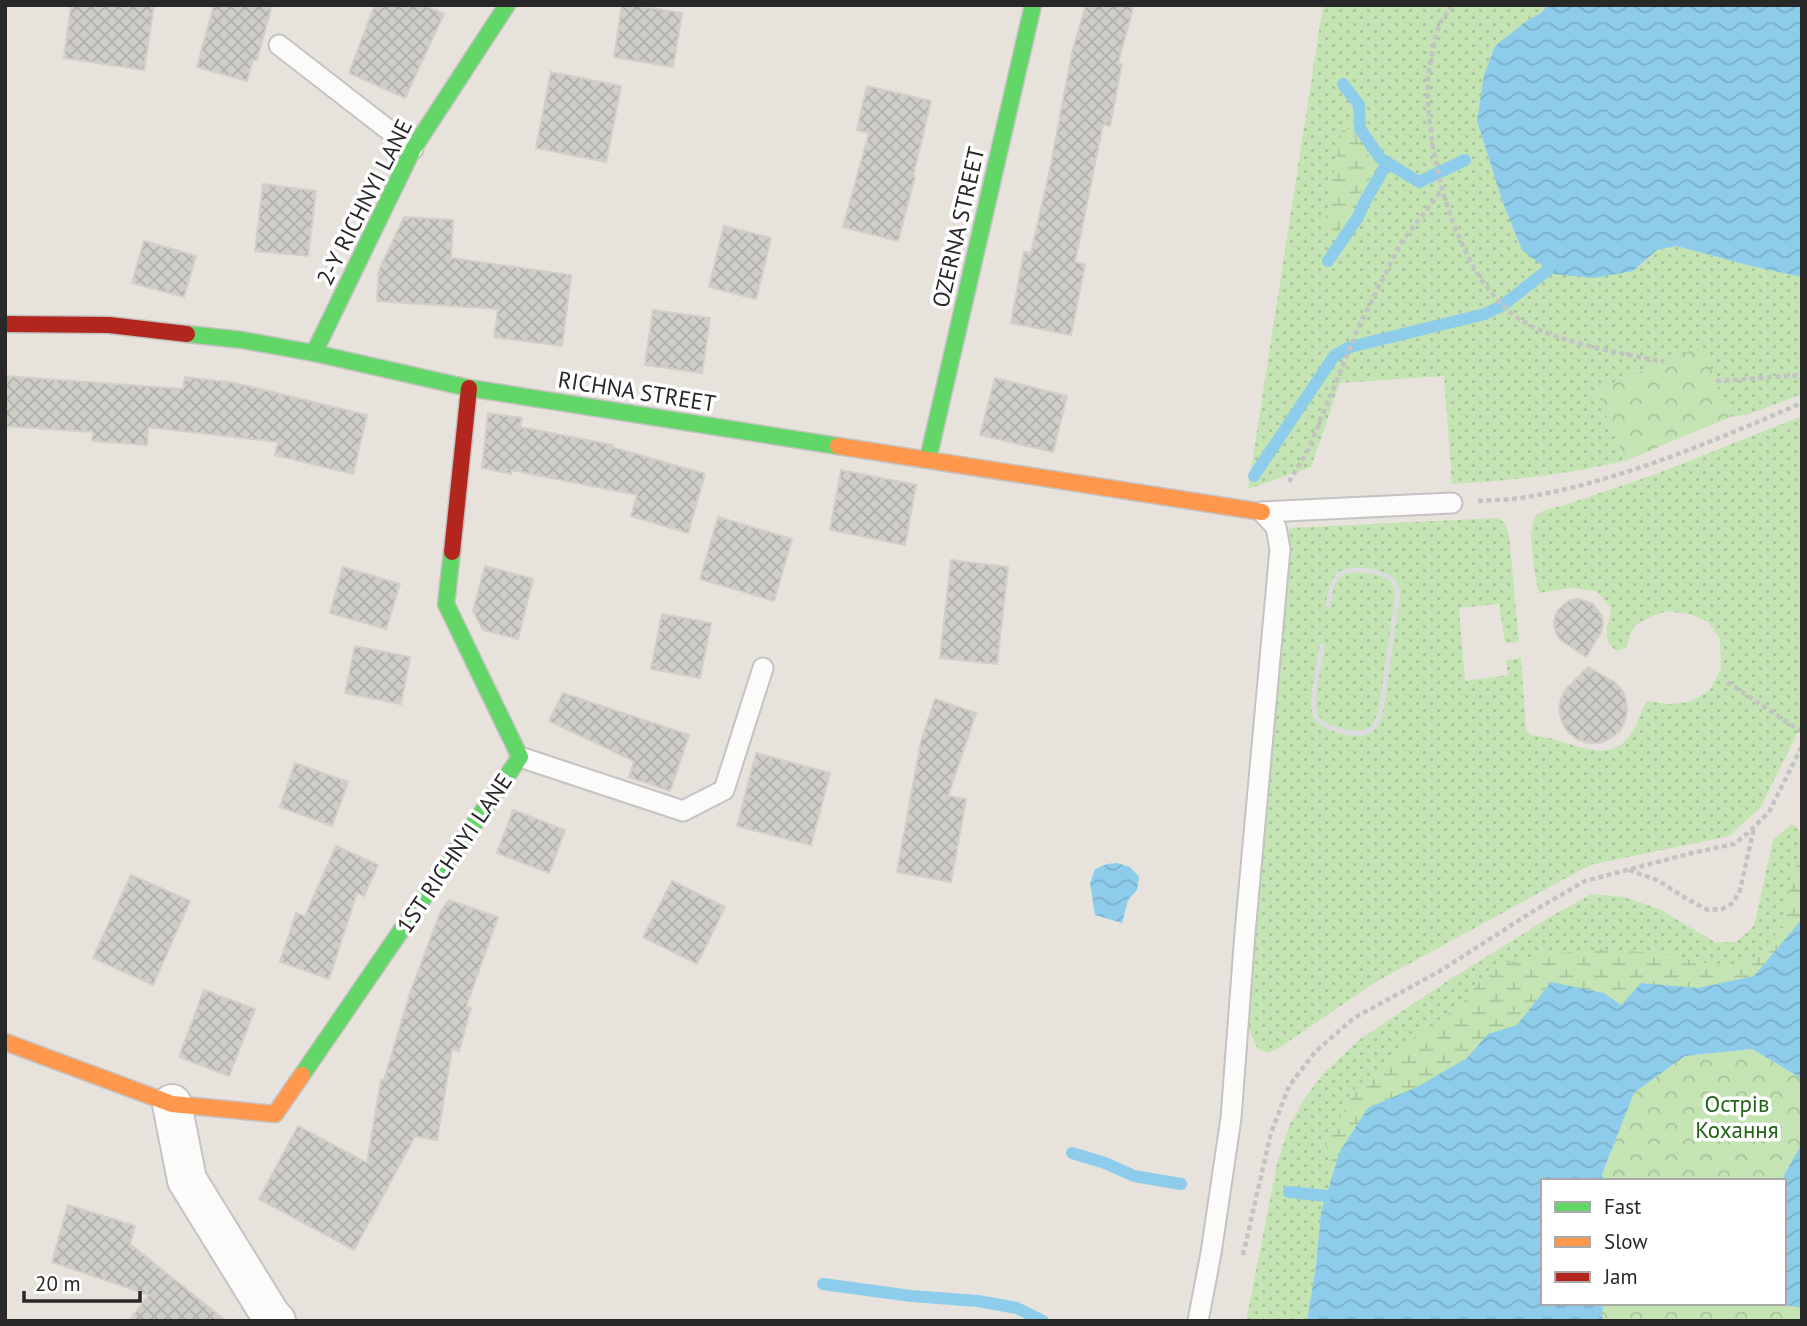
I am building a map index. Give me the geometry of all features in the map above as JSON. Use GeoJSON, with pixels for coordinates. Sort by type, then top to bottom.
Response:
{"type":"FeatureCollection","features":[{"type":"Feature","properties":{"kind":"street","name":"2-Y RICHNYI LANE"},"geometry":{"type":"LineString","coordinates":[[314,353],[413,149],[507,5]]}},
{"type":"Feature","properties":{"kind":"street","name":"OZERNA STREET"},"geometry":{"type":"LineString","coordinates":[[928,459],[1033,5]]}},
{"type":"Feature","properties":{"kind":"street","name":"RICHNA STREET"},"geometry":{"type":"LineString","coordinates":[[5,324],[109,325],[242,340],[314,353],[469,388],[1267,512]]}},
{"type":"Feature","properties":{"kind":"street","name":"1ST RICHNYI LANE"},"geometry":{"type":"LineString","coordinates":[[5,1042],[173,1104],[275,1114],[520,757],[446,604],[469,388]]}},
{"type":"Feature","properties":{"kind":"street"},"geometry":{"type":"LineString","coordinates":[[173,1104],[187,1180],[276,1321]]}},
{"type":"Feature","properties":{"kind":"lane"},"geometry":{"type":"LineString","coordinates":[[279,45],[413,149]]}},
{"type":"Feature","properties":{"kind":"lane"},"geometry":{"type":"LineString","coordinates":[[1198,1321],[1231,1118],[1280,549],[1276,527],[1267,512],[1452,503]]}},
{"type":"Feature","properties":{"kind":"lane"},"geometry":{"type":"LineString","coordinates":[[520,757],[683,811],[724,790],[763,668]]}},
{"type":"Feature","properties":{"kind":"path"},"geometry":{"type":"LineString","coordinates":[[1452,5],[1439,25],[1428,79],[1431,132],[1442,190],[1455,230],[1471,262],[1491,295],[1520,320],[1552,335],[1664,362]]}},
{"type":"Feature","properties":{"kind":"path"},"geometry":{"type":"LineString","coordinates":[[1267,512],[1308,450],[1360,324],[1401,243],[1442,190]]}},
{"type":"Feature","properties":{"kind":"path"},"geometry":{"type":"LineString","coordinates":[[1716,381],[1802,375]]}},
{"type":"Feature","properties":{"kind":"path"},"geometry":{"type":"LineString","coordinates":[[1452,503],[1519,498],[1591,483],[1674,456],[1802,403]]}},
{"type":"Feature","properties":{"kind":"path"},"geometry":{"type":"LineString","coordinates":[[1727,682],[1802,732]]}},
{"type":"Feature","properties":{"kind":"path"},"geometry":{"type":"LineString","coordinates":[[1242,1260],[1270,1133],[1289,1086],[1316,1051],[1354,1018],[1440,971],[1585,881],[1734,844],[1769,812],[1802,746]]}},
{"type":"Feature","properties":{"kind":"path"},"geometry":{"type":"LineString","coordinates":[[1628,870],[1657,880],[1708,909],[1722,909],[1733,903],[1740,890],[1754,828]]}},
{"type":"Feature","properties":{"kind":"green space"},"geometry":{"type":"Polygon","coordinates":[[[1323,5],[1548,5],[1541,13],[1528,20],[1477,121],[1503,203],[1522,250],[1633,271],[1657,250],[1676,246],[1802,277],[1802,394],[1749,414],[1730,417],[1701,347],[1596,390],[1625,461],[1539,476],[1452,484],[1444,376],[1340,383],[1311,467],[1248,489],[1323,5]]]}},
{"type":"Feature","properties":{"kind":"green space"},"geometry":{"type":"Polygon","coordinates":[[[1343,124],[1376,166],[1336,237],[1325,221],[1343,124]]]}},
{"type":"Feature","properties":{"kind":"green space"},"geometry":{"type":"Polygon","coordinates":[[[1702,346],[1730,417],[1625,461],[1596,390],[1702,346]]]}},
{"type":"Feature","properties":{"kind":"green space"},"geometry":{"type":"Polygon","coordinates":[[[1802,416],[1802,724],[1760,808],[1729,836],[1590,865],[1374,983],[1279,1048],[1268,1053],[1258,1049],[1247,1027],[1257,864],[1289,528],[1497,518],[1505,523],[1509,535],[1519,642],[1505,643],[1499,604],[1459,608],[1465,681],[1508,675],[1506,660],[1521,658],[1526,729],[1531,735],[1586,749],[1607,750],[1625,741],[1635,728],[1647,701],[1668,704],[1689,702],[1709,691],[1721,669],[1720,639],[1708,622],[1689,614],[1666,611],[1634,626],[1626,648],[1617,651],[1607,637],[1611,608],[1596,591],[1570,588],[1539,593],[1532,542],[1536,516],[1545,510],[1656,474],[1802,416]]]}},
{"type":"Feature","properties":{"kind":"green space"},"geometry":{"type":"Polygon","coordinates":[[[1792,824],[1802,833],[1802,919],[1754,976],[1698,988],[1641,983],[1621,1005],[1604,993],[1517,1025],[1340,1151],[1321,1212],[1307,1321],[1246,1321],[1277,1164],[1290,1124],[1322,1075],[1359,1040],[1446,982],[1553,915],[1592,894],[1624,897],[1659,909],[1715,942],[1736,942],[1754,926],[1773,840],[1792,824]]]}},
{"type":"Feature","properties":{"kind":"green space"},"geometry":{"type":"Polygon","coordinates":[[[1802,853],[1802,919],[1754,976],[1698,988],[1641,983],[1621,1005],[1604,993],[1551,982],[1517,1025],[1488,1034],[1467,1058],[1419,1086],[1340,1151],[1332,1178],[1326,1145],[1356,1087],[1421,1032],[1460,1006],[1492,966],[1542,955],[1602,949],[1666,954],[1731,967],[1758,956],[1780,928],[1794,871],[1802,853]]]}},
{"type":"Feature","properties":{"kind":"green space","name":"Острів Кохання"},"geometry":{"type":"Polygon","coordinates":[[[1752,1049],[1799,1077],[1802,1089],[1802,1143],[1782,1179],[1603,1179],[1602,1174],[1634,1093],[1685,1056],[1752,1049]]]}},
{"type":"Feature","properties":{"kind":"green space"},"geometry":{"type":"Polygon","coordinates":[[[1603,1305],[1786,1305],[1802,1308],[1802,1321],[1603,1321],[1601,1313],[1603,1305]]]}},
{"type":"Feature","properties":{"kind":"water"},"geometry":{"type":"Polygon","coordinates":[[[1548,5],[1802,5],[1802,277],[1676,246],[1657,250],[1633,271],[1594,278],[1553,274],[1522,250],[1503,203],[1477,121],[1484,75],[1495,46],[1548,5]]]}},
{"type":"Feature","properties":{"kind":"water"},"geometry":{"type":"Polygon","coordinates":[[[1117,863],[1130,867],[1139,877],[1137,890],[1128,900],[1122,923],[1095,915],[1090,883],[1095,869],[1117,863]]]}},
{"type":"Feature","properties":{"kind":"water"},"geometry":{"type":"Polygon","coordinates":[[[1802,919],[1802,1089],[1799,1077],[1752,1049],[1685,1056],[1634,1093],[1602,1174],[1603,1179],[1541,1179],[1541,1305],[1604,1305],[1603,1321],[1307,1321],[1321,1212],[1340,1151],[1368,1108],[1419,1086],[1467,1058],[1488,1034],[1517,1025],[1551,982],[1604,993],[1621,1005],[1641,983],[1698,988],[1754,976],[1802,919]]]}},
{"type":"Feature","properties":{"kind":"water"},"geometry":{"type":"Polygon","coordinates":[[[1802,1143],[1802,1308],[1786,1305],[1786,1179],[1782,1179],[1802,1143]]]}},
{"type":"Feature","properties":{"kind":"building"},"geometry":{"type":"Polygon","coordinates":[[[71,5],[154,5],[144,70],[64,58],[71,5]]]}},
{"type":"Feature","properties":{"kind":"building"},"geometry":{"type":"Polygon","coordinates":[[[214,5],[272,5],[257,60],[253,60],[247,81],[197,67],[214,5]]]}},
{"type":"Feature","properties":{"kind":"building"},"geometry":{"type":"Polygon","coordinates":[[[375,5],[424,5],[444,14],[405,98],[349,73],[375,5]]]}},
{"type":"Feature","properties":{"kind":"building"},"geometry":{"type":"Polygon","coordinates":[[[622,5],[682,13],[673,67],[614,57],[622,5]]]}},
{"type":"Feature","properties":{"kind":"building"},"geometry":{"type":"Polygon","coordinates":[[[1086,5],[1134,5],[1118,63],[1122,64],[1110,126],[1103,124],[1075,262],[1085,264],[1071,335],[1011,323],[1024,252],[1031,253],[1072,53],[1086,5]]]}},
{"type":"Feature","properties":{"kind":"building"},"geometry":{"type":"Polygon","coordinates":[[[551,72],[621,86],[606,162],[536,148],[551,72]]]}},
{"type":"Feature","properties":{"kind":"building"},"geometry":{"type":"Polygon","coordinates":[[[867,86],[931,101],[898,241],[843,227],[869,133],[857,130],[867,86]]]}},
{"type":"Feature","properties":{"kind":"building"},"geometry":{"type":"Polygon","coordinates":[[[263,184],[316,191],[308,256],[255,251],[263,184]]]}},
{"type":"Feature","properties":{"kind":"building"},"geometry":{"type":"Polygon","coordinates":[[[404,217],[453,220],[451,258],[571,275],[562,346],[494,337],[498,309],[377,301],[379,270],[404,217]]]}},
{"type":"Feature","properties":{"kind":"building"},"geometry":{"type":"Polygon","coordinates":[[[724,226],[771,238],[756,299],[709,287],[724,226]]]}},
{"type":"Feature","properties":{"kind":"building"},"geometry":{"type":"Polygon","coordinates":[[[144,241],[196,256],[184,297],[132,283],[144,241]]]}},
{"type":"Feature","properties":{"kind":"building"},"geometry":{"type":"Polygon","coordinates":[[[653,310],[710,318],[702,373],[645,365],[653,310]]]}},
{"type":"Feature","properties":{"kind":"building"},"geometry":{"type":"Polygon","coordinates":[[[5,376],[183,389],[185,377],[235,383],[367,415],[353,474],[275,455],[278,442],[148,427],[147,445],[92,441],[93,432],[5,426],[5,376]]]}},
{"type":"Feature","properties":{"kind":"building"},"geometry":{"type":"Polygon","coordinates":[[[995,378],[1067,396],[1053,452],[980,435],[995,378]]]}},
{"type":"Feature","properties":{"kind":"building"},"geometry":{"type":"Polygon","coordinates":[[[488,413],[522,418],[520,427],[613,445],[612,447],[705,474],[688,533],[631,516],[637,495],[511,470],[511,474],[482,468],[488,413]]]}},
{"type":"Feature","properties":{"kind":"building"},"geometry":{"type":"Polygon","coordinates":[[[841,470],[916,485],[905,545],[830,530],[841,470]]]}},
{"type":"Feature","properties":{"kind":"building"},"geometry":{"type":"Polygon","coordinates":[[[718,517],[792,539],[774,601],[700,579],[718,517]]]}},
{"type":"Feature","properties":{"kind":"building"},"geometry":{"type":"Polygon","coordinates":[[[951,560],[1008,567],[997,664],[940,658],[951,560]]]}},
{"type":"Feature","properties":{"kind":"building"},"geometry":{"type":"Polygon","coordinates":[[[485,566],[533,579],[518,639],[483,630],[473,611],[485,566]]]}},
{"type":"Feature","properties":{"kind":"building"},"geometry":{"type":"Polygon","coordinates":[[[343,567],[400,584],[386,629],[330,613],[343,567]]]}},
{"type":"Feature","properties":{"kind":"building"},"geometry":{"type":"Polygon","coordinates":[[[1570,600],[1592,603],[1602,616],[1601,632],[1586,657],[1561,640],[1554,626],[1558,610],[1570,600]]]}},
{"type":"Feature","properties":{"kind":"building"},"geometry":{"type":"Polygon","coordinates":[[[662,614],[711,623],[700,678],[651,669],[662,614]]]}},
{"type":"Feature","properties":{"kind":"building"},"geometry":{"type":"Polygon","coordinates":[[[355,646],[410,657],[401,704],[345,693],[355,646]]]}},
{"type":"Feature","properties":{"kind":"building"},"geometry":{"type":"Polygon","coordinates":[[[1588,667],[1614,682],[1622,690],[1626,700],[1627,711],[1620,731],[1600,743],[1588,743],[1568,732],[1559,710],[1566,689],[1588,667]]]}},
{"type":"Feature","properties":{"kind":"building"},"geometry":{"type":"Polygon","coordinates":[[[563,693],[689,735],[670,791],[629,777],[634,761],[549,721],[563,693]]]}},
{"type":"Feature","properties":{"kind":"building"},"geometry":{"type":"Polygon","coordinates":[[[935,699],[976,713],[948,796],[966,799],[951,882],[897,872],[921,741],[935,699]]]}},
{"type":"Feature","properties":{"kind":"building"},"geometry":{"type":"Polygon","coordinates":[[[756,753],[830,773],[811,845],[737,826],[756,753]]]}},
{"type":"Feature","properties":{"kind":"building"},"geometry":{"type":"Polygon","coordinates":[[[295,763],[348,782],[332,826],[280,807],[295,763]]]}},
{"type":"Feature","properties":{"kind":"building"},"geometry":{"type":"Polygon","coordinates":[[[513,810],[565,830],[549,873],[497,853],[513,810]]]}},
{"type":"Feature","properties":{"kind":"building"},"geometry":{"type":"Polygon","coordinates":[[[336,846],[378,865],[364,896],[357,893],[329,979],[280,962],[296,913],[305,916],[336,846]]]}},
{"type":"Feature","properties":{"kind":"building"},"geometry":{"type":"Polygon","coordinates":[[[131,875],[190,901],[153,985],[93,958],[131,875]]]}},
{"type":"Feature","properties":{"kind":"building"},"geometry":{"type":"Polygon","coordinates":[[[672,881],[725,907],[697,964],[643,937],[672,881]]]}},
{"type":"Feature","properties":{"kind":"building"},"geometry":{"type":"Polygon","coordinates":[[[449,900],[498,917],[466,1007],[471,1008],[459,1051],[452,1049],[437,1140],[415,1136],[354,1250],[259,1199],[298,1126],[367,1163],[381,1080],[384,1080],[411,990],[441,911],[449,900]]]}},
{"type":"Feature","properties":{"kind":"building"},"geometry":{"type":"Polygon","coordinates":[[[204,990],[255,1009],[229,1076],[179,1057],[204,990]]]}},
{"type":"Feature","properties":{"kind":"building"},"geometry":{"type":"Polygon","coordinates":[[[68,1205],[135,1226],[130,1244],[226,1321],[129,1321],[149,1295],[52,1262],[68,1205]]]}},
{"type":"Feature","properties":{"kind":"waterway"},"geometry":{"type":"LineString","coordinates":[[1343,84],[1359,105],[1360,129],[1380,158],[1419,182],[1465,160]]}},
{"type":"Feature","properties":{"kind":"waterway"},"geometry":{"type":"LineString","coordinates":[[1328,261],[1358,217],[1387,163]]}},
{"type":"Feature","properties":{"kind":"waterway"},"geometry":{"type":"LineString","coordinates":[[1254,476],[1334,356],[1350,347],[1485,314],[1503,305],[1548,270]]}},
{"type":"Feature","properties":{"kind":"waterway"},"geometry":{"type":"LineString","coordinates":[[1072,1153],[1105,1163],[1134,1176],[1181,1184]]}},
{"type":"Feature","properties":{"kind":"waterway"},"geometry":{"type":"LineString","coordinates":[[1289,1192],[1326,1196]]}},
{"type":"Feature","properties":{"kind":"waterway"},"geometry":{"type":"LineString","coordinates":[[823,1284],[911,1296],[978,1301],[1017,1308],[1043,1321]]}},
{"type":"Feature","properties":{"kind":"railway"},"geometry":{"type":"LineString","coordinates":[[1322,646],[1314,692],[1316,717],[1325,725],[1339,730],[1366,732],[1376,723],[1381,710],[1398,593],[1390,578],[1377,573],[1352,570],[1340,574],[1335,580],[1328,605]]}},
{"type":"Feature","properties":{"kind":"traffic: fast"},"geometry":{"type":"LineString","coordinates":[[314,353],[413,149],[507,5]]}},
{"type":"Feature","properties":{"kind":"traffic: fast"},"geometry":{"type":"LineString","coordinates":[[928,459],[1033,5]]}},
{"type":"Feature","properties":{"kind":"traffic: fast"},"geometry":{"type":"LineString","coordinates":[[187,334],[242,340],[314,353],[469,388],[838,446]]}},
{"type":"Feature","properties":{"kind":"traffic: fast"},"geometry":{"type":"LineString","coordinates":[[302,1075],[520,757],[446,604],[452,552]]}},
{"type":"Feature","properties":{"kind":"traffic: slow"},"geometry":{"type":"LineString","coordinates":[[838,446],[1262,512]]}},
{"type":"Feature","properties":{"kind":"traffic: slow"},"geometry":{"type":"LineString","coordinates":[[5,1042],[172,1104],[275,1114],[302,1075]]}},
{"type":"Feature","properties":{"kind":"traffic: jam"},"geometry":{"type":"LineString","coordinates":[[5,324],[109,325],[187,334]]}},
{"type":"Feature","properties":{"kind":"traffic: jam"},"geometry":{"type":"LineString","coordinates":[[452,552],[469,388]]}}]}
